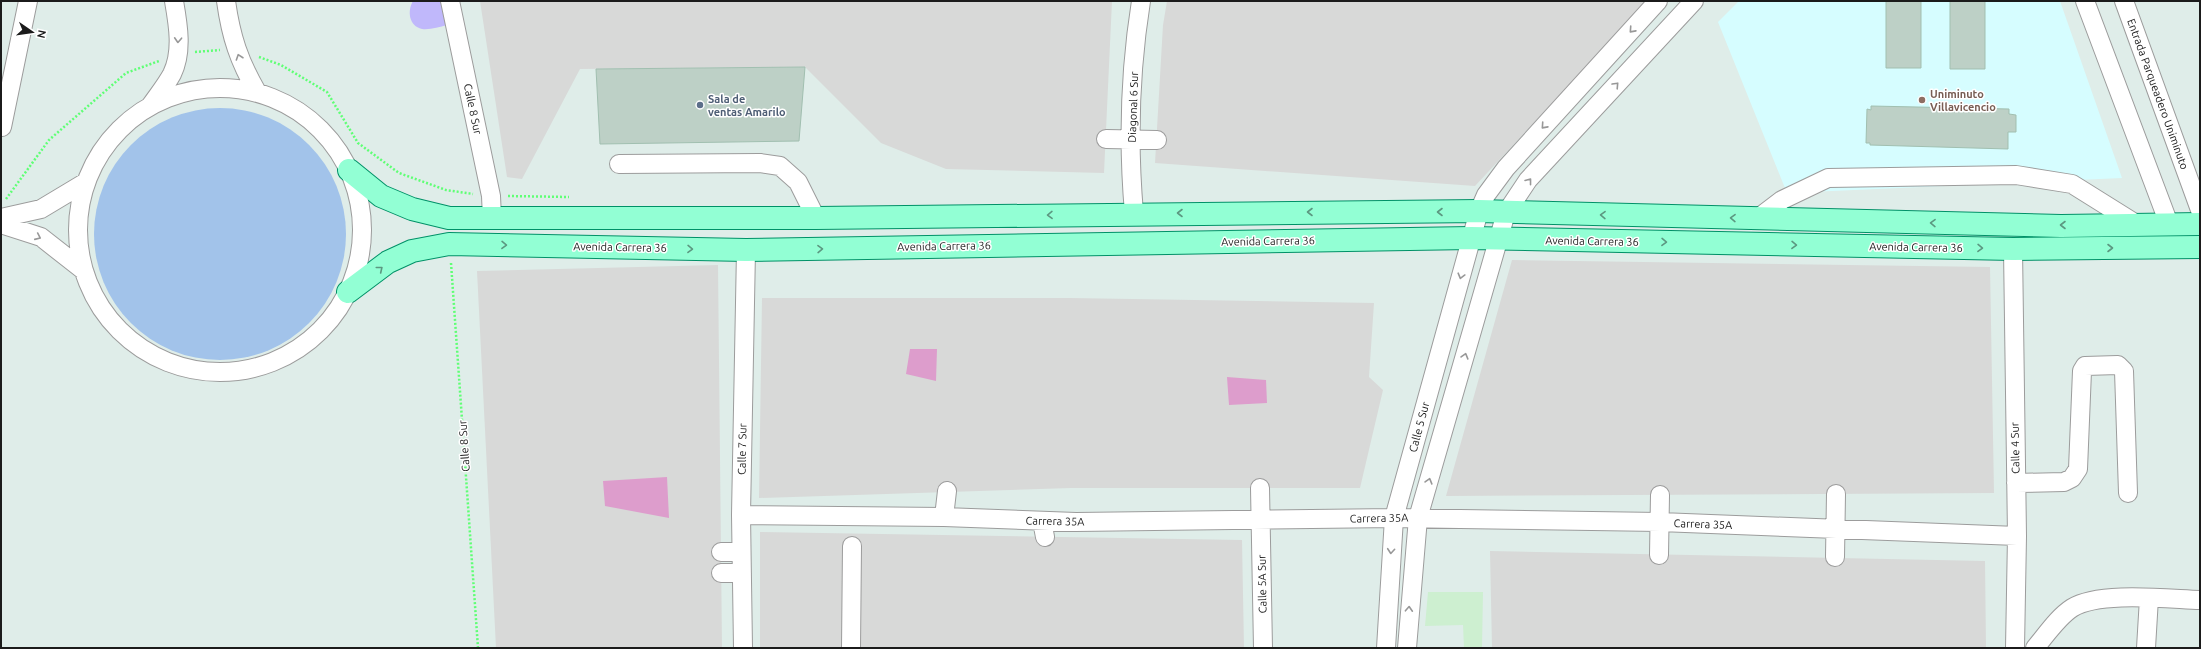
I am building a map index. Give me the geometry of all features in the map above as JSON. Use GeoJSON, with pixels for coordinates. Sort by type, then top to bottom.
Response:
{"type":"FeatureCollection","features":[{"type":"Feature","properties":{"kind":"main road"},"geometry":{"type":"LineString","coordinates":[[350,170],[382,196],[412,209],[449,218],[816,218],[1478,211],[1506,213],[2061,226],[2200,224]]}},
{"type":"Feature","properties":{"kind":"main road","name":"Avenida Carrera 36"},"geometry":{"type":"LineString","coordinates":[[348,292],[388,262],[412,251],[449,244],[746,250],[1471,238],[2014,249],[2200,247]]}},
{"type":"Feature","properties":{"kind":"street"},"geometry":{"type":"LineString","coordinates":[[2,127],[28,1]]}},
{"type":"Feature","properties":{"kind":"street"},"geometry":{"type":"LineString","coordinates":[[151,105],[172,73],[177,54],[178,29],[174,1]]}},
{"type":"Feature","properties":{"kind":"street"},"geometry":{"type":"LineString","coordinates":[[226,1],[229,24],[242,68],[256,92]]}},
{"type":"Feature","properties":{"kind":"street","name":"Calle 8 Sur"},"geometry":{"type":"LineString","coordinates":[[450,1],[491,196],[492,218]]}},
{"type":"Feature","properties":{"kind":"street","name":"Diagonal 6 Sur"},"geometry":{"type":"LineString","coordinates":[[1134,214],[1131,140],[1133,74],[1141,1]]}},
{"type":"Feature","properties":{"kind":"street","name":"Calle 5 Sur"},"geometry":{"type":"LineString","coordinates":[[1386,648],[1394,518],[1478,211],[1486,195],[1506,168],[1658,1]]}},
{"type":"Feature","properties":{"kind":"street"},"geometry":{"type":"LineString","coordinates":[[1407,648],[1418,518],[1506,213],[1528,180],[1694,1]]}},
{"type":"Feature","properties":{"kind":"street"},"geometry":{"type":"LineString","coordinates":[[2085,1],[2169,224]]}},
{"type":"Feature","properties":{"kind":"street","name":"Entrada Parqueadero Uniminuto"},"geometry":{"type":"LineString","coordinates":[[2124,1],[2200,210]]}},
{"type":"Feature","properties":{"kind":"street"},"geometry":{"type":"LineString","coordinates":[[209,87],[240,88],[256,92],[290,105],[309,118],[325,133],[339,151],[350,170],[359,200],[362,231],[359,262],[348,292],[330,321],[305,344],[275,362],[242,371],[208,372],[175,366],[144,351],[117,329],[97,302],[83,270],[78,241],[79,211],[86,182],[97,159],[112,138],[130,120],[151,105],[179,93],[209,87]]}},
{"type":"Feature","properties":{"kind":"street"},"geometry":{"type":"LineString","coordinates":[[1106,139],[1157,140]]}},
{"type":"Feature","properties":{"kind":"street"},"geometry":{"type":"LineString","coordinates":[[619,164],[760,163],[780,166],[798,182],[816,218]]}},
{"type":"Feature","properties":{"kind":"street"},"geometry":{"type":"LineString","coordinates":[[1757,218],[1782,200],[1828,178],[2016,175],[2072,184],[2136,224]]}},
{"type":"Feature","properties":{"kind":"street"},"geometry":{"type":"LineString","coordinates":[[1,218],[41,209],[86,182]]}},
{"type":"Feature","properties":{"kind":"street"},"geometry":{"type":"LineString","coordinates":[[1,224],[41,237],[83,270]]}},
{"type":"Feature","properties":{"kind":"street","name":"Calle 4 Sur"},"geometry":{"type":"LineString","coordinates":[[2014,249],[2016,483],[2015,648]]}},
{"type":"Feature","properties":{"kind":"street","name":"Calle 7 Sur"},"geometry":{"type":"LineString","coordinates":[[743,648],[741,515],[746,250]]}},
{"type":"Feature","properties":{"kind":"street"},"geometry":{"type":"LineString","coordinates":[[2016,483],[2064,482],[2072,478],[2078,469],[2082,371],[2085,366],[2118,365],[2124,372],[2128,493]]}},
{"type":"Feature","properties":{"kind":"street","name":"Calle 5A Sur"},"geometry":{"type":"LineString","coordinates":[[1260,488],[1262,521],[1263,648]]}},
{"type":"Feature","properties":{"kind":"street"},"geometry":{"type":"LineString","coordinates":[[944,518],[947,492]]}},
{"type":"Feature","properties":{"kind":"street"},"geometry":{"type":"LineString","coordinates":[[1835,557],[1836,494]]}},
{"type":"Feature","properties":{"kind":"street"},"geometry":{"type":"LineString","coordinates":[[1659,555],[1660,495]]}},
{"type":"Feature","properties":{"kind":"street","name":"Carrera 35A"},"geometry":{"type":"LineString","coordinates":[[741,515],[944,518],[1043,529],[1075,530],[1262,521],[1418,518],[1660,522],[2016,536]]}},
{"type":"Feature","properties":{"kind":"street"},"geometry":{"type":"LineString","coordinates":[[852,546],[852,648]]}},
{"type":"Feature","properties":{"kind":"street"},"geometry":{"type":"LineString","coordinates":[[721,552],[742,552]]}},
{"type":"Feature","properties":{"kind":"street"},"geometry":{"type":"LineString","coordinates":[[721,573],[742,573]]}},
{"type":"Feature","properties":{"kind":"street"},"geometry":{"type":"LineString","coordinates":[[2035,648],[2072,608],[2093,599],[2149,598],[2200,600]]}},
{"type":"Feature","properties":{"kind":"street"},"geometry":{"type":"LineString","coordinates":[[2146,648],[2149,598]]}},
{"type":"Feature","properties":{"kind":"path"},"geometry":{"type":"LineString","coordinates":[[5,200],[49,140],[126,73],[177,54],[236,48],[281,65],[327,92],[358,143],[399,173],[446,190],[491,196],[570,197]]}},
{"type":"Feature","properties":{"kind":"path","name":"Calle 8 Sur"},"geometry":{"type":"LineString","coordinates":[[449,244],[478,648]]}},
{"type":"Feature","properties":{"kind":"shaded area"},"geometry":{"type":"Polygon","coordinates":[[[413,1],[441,1],[447,25],[422,29],[414,25],[410,18],[410,9],[413,1]]]}},
{"type":"Feature","properties":{"kind":"shaded area"},"geometry":{"type":"Polygon","coordinates":[[[480,1],[1112,1],[1104,173],[946,169],[881,143],[805,67],[580,69],[522,179],[507,177],[480,1]]]}},
{"type":"Feature","properties":{"kind":"shaded area"},"geometry":{"type":"Polygon","coordinates":[[[1167,1],[1647,1],[1475,186],[1155,163],[1163,25],[1167,1]]]}},
{"type":"Feature","properties":{"kind":"shaded area","name":"Uniminuto Villavicencio"},"geometry":{"type":"Polygon","coordinates":[[[1739,1],[2060,1],[2122,178],[1787,193],[1718,22],[1739,1]]]}},
{"type":"Feature","properties":{"kind":"shaded area"},"geometry":{"type":"Polygon","coordinates":[[[220,108],[245,111],[268,118],[290,130],[309,145],[324,164],[336,186],[343,209],[346,234],[343,259],[336,282],[324,304],[309,323],[290,338],[268,350],[245,357],[220,360],[195,357],[172,350],[150,338],[131,323],[116,304],[104,282],[97,259],[94,234],[97,209],[104,186],[116,164],[131,145],[150,130],[172,118],[195,111],[220,108]]]}},
{"type":"Feature","properties":{"kind":"shaded area"},"geometry":{"type":"Polygon","coordinates":[[[1512,260],[1990,267],[1994,493],[1446,496],[1512,260]]]}},
{"type":"Feature","properties":{"kind":"shaded area"},"geometry":{"type":"Polygon","coordinates":[[[718,265],[722,648],[496,648],[477,271],[718,265]]]}},
{"type":"Feature","properties":{"kind":"shaded area"},"geometry":{"type":"Polygon","coordinates":[[[762,298],[1070,298],[1374,303],[1369,377],[1383,390],[1360,488],[1071,488],[759,498],[762,298]]]}},
{"type":"Feature","properties":{"kind":"shaded area"},"geometry":{"type":"Polygon","coordinates":[[[910,349],[937,349],[936,381],[906,374],[910,349]]]}},
{"type":"Feature","properties":{"kind":"shaded area"},"geometry":{"type":"Polygon","coordinates":[[[1227,377],[1266,380],[1267,403],[1229,405],[1227,377]]]}},
{"type":"Feature","properties":{"kind":"shaded area"},"geometry":{"type":"Polygon","coordinates":[[[667,477],[669,518],[605,506],[603,481],[667,477]]]}},
{"type":"Feature","properties":{"kind":"shaded area"},"geometry":{"type":"Polygon","coordinates":[[[760,532],[1242,540],[1244,648],[760,648],[760,532]]]}},
{"type":"Feature","properties":{"kind":"shaded area"},"geometry":{"type":"Polygon","coordinates":[[[1490,551],[1985,561],[1986,648],[1492,648],[1490,551]]]}},
{"type":"Feature","properties":{"kind":"shaded area"},"geometry":{"type":"Polygon","coordinates":[[[1428,592],[1483,592],[1482,648],[1464,648],[1463,625],[1425,626],[1428,592]]]}},
{"type":"Feature","properties":{"kind":"building"},"geometry":{"type":"Polygon","coordinates":[[[1886,1],[1921,1],[1921,68],[1886,68],[1886,1]]]}},
{"type":"Feature","properties":{"kind":"building"},"geometry":{"type":"Polygon","coordinates":[[[1950,1],[1985,1],[1985,69],[1950,69],[1950,1]]]}},
{"type":"Feature","properties":{"kind":"building","name":"Sala de ventas Amarilo"},"geometry":{"type":"Polygon","coordinates":[[[805,67],[799,141],[600,144],[596,69],[805,67]]]}},
{"type":"Feature","properties":{"kind":"building"},"geometry":{"type":"Polygon","coordinates":[[[1871,106],[2009,109],[2009,114],[2016,115],[2016,132],[2008,132],[2008,149],[1870,145],[1870,143],[1866,143],[1867,109],[1871,110],[1871,106]]]}},
{"type":"Feature","properties":{"kind":"place","name":"Uniminuto Villavicencio"},"geometry":{"type":"Point","coordinates":[1922,100]}},
{"type":"Feature","properties":{"kind":"place","name":"Sala de ventas Amarilo"},"geometry":{"type":"Point","coordinates":[700,105]}}]}
